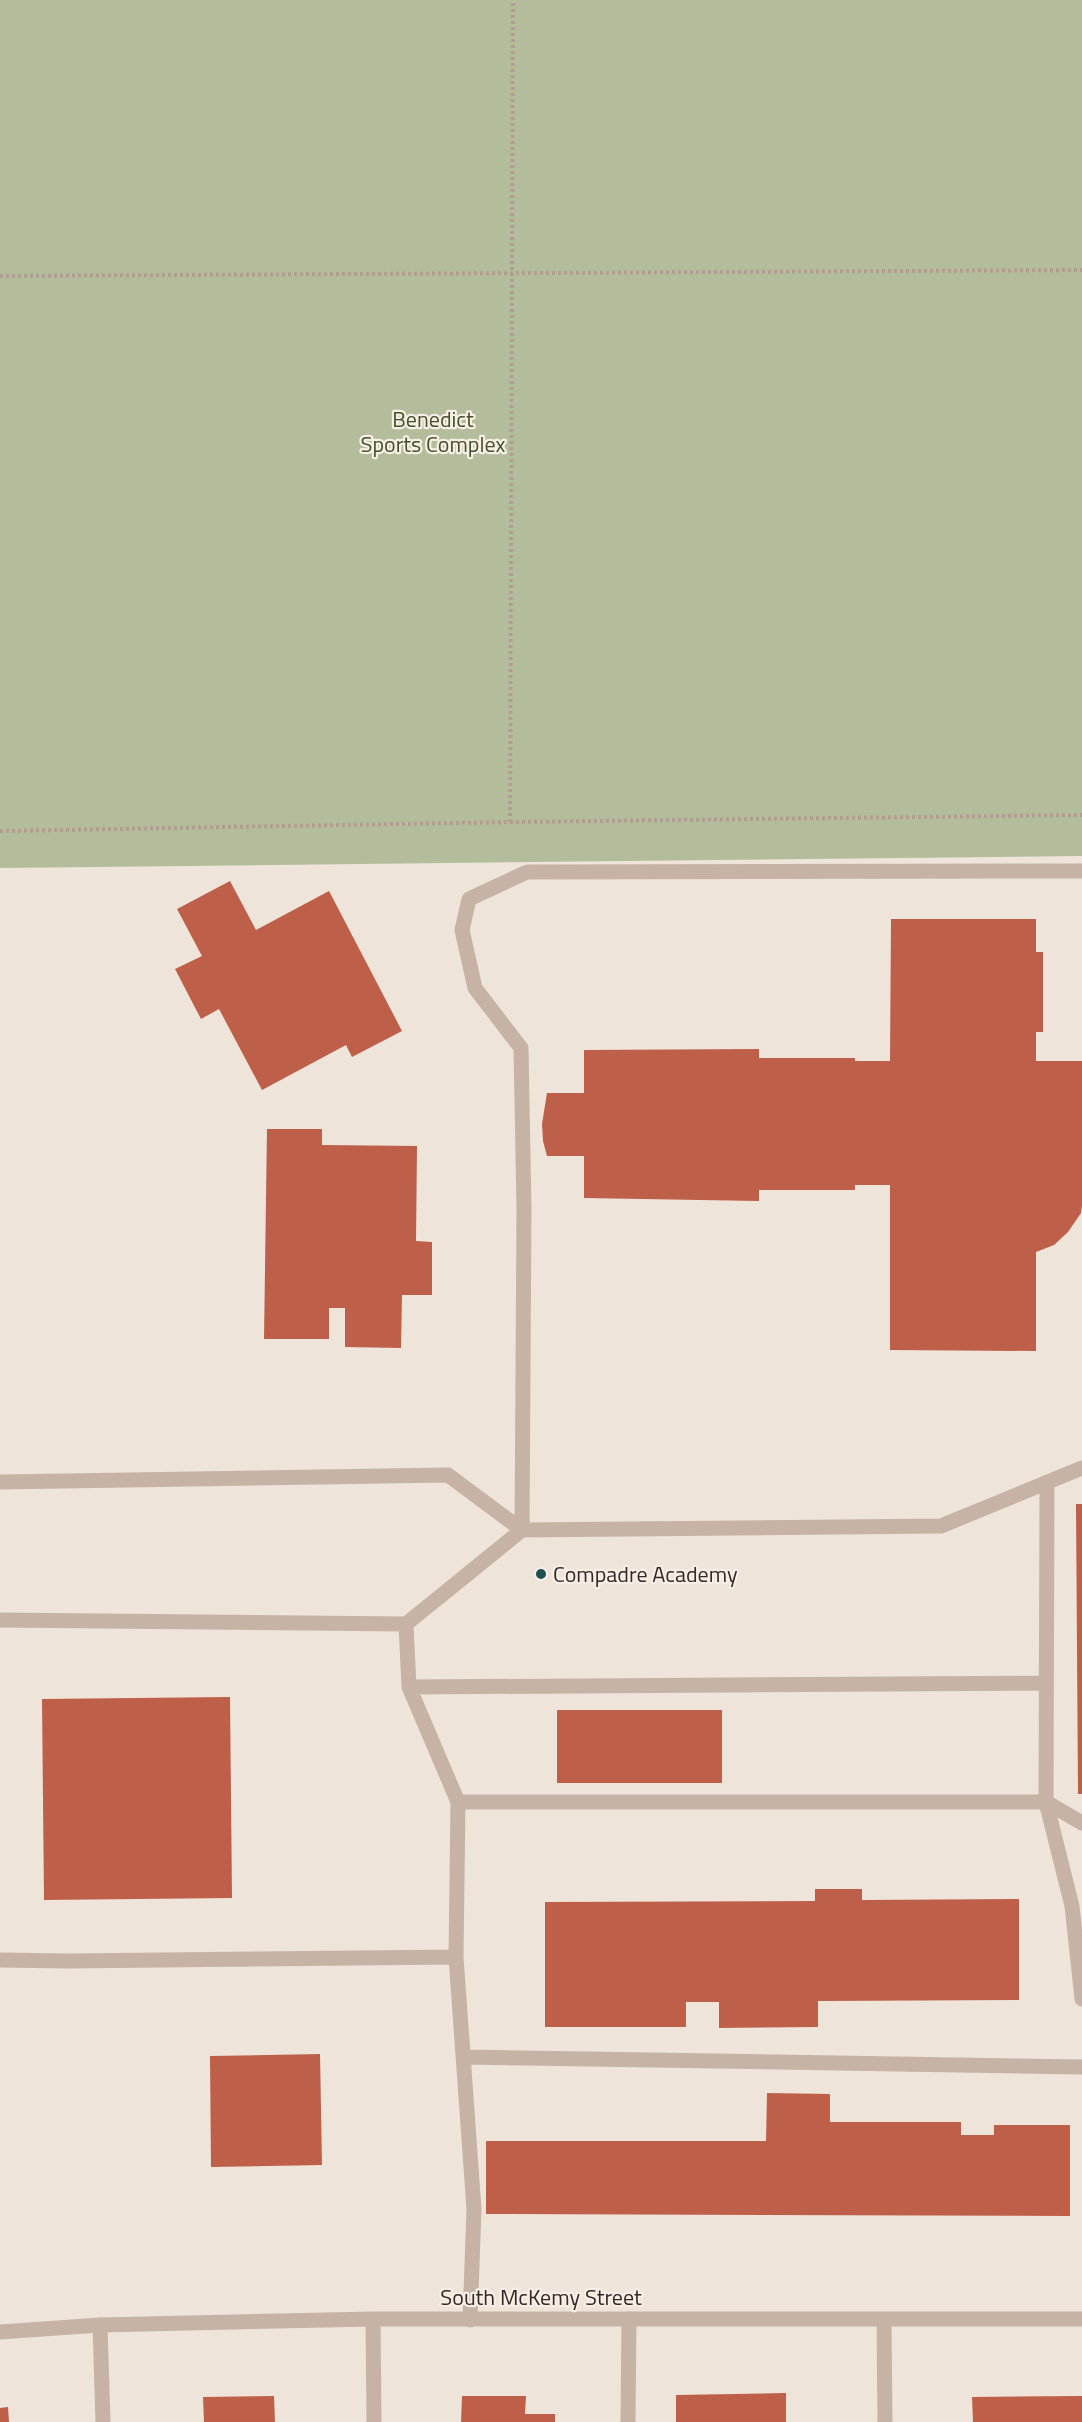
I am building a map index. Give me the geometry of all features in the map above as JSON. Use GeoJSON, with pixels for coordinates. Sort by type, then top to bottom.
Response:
{"type":"FeatureCollection","features":[{"type":"Feature","properties":{"kind":"street"},"geometry":{"type":"LineString","coordinates":[[522,1530],[524,1209],[521,1048],[475,988],[462,930],[469,899],[528,872],[1082,871]]}},
{"type":"Feature","properties":{"kind":"street"},"geometry":{"type":"LineString","coordinates":[[0,1482],[448,1475],[522,1530],[941,1526],[1082,1468]]}},
{"type":"Feature","properties":{"kind":"street"},"geometry":{"type":"LineString","coordinates":[[1047,1482],[1046,1802],[1072,1906],[1082,2000]]}},
{"type":"Feature","properties":{"kind":"street"},"geometry":{"type":"LineString","coordinates":[[0,1620],[406,1624],[522,1530]]}},
{"type":"Feature","properties":{"kind":"street"},"geometry":{"type":"LineString","coordinates":[[406,1624],[409,1687],[458,1802],[456,1957],[474,2209],[470,2320]]}},
{"type":"Feature","properties":{"kind":"street"},"geometry":{"type":"LineString","coordinates":[[409,1687],[1046,1683]]}},
{"type":"Feature","properties":{"kind":"street"},"geometry":{"type":"LineString","coordinates":[[458,1802],[1046,1802],[1082,1823]]}},
{"type":"Feature","properties":{"kind":"street"},"geometry":{"type":"LineString","coordinates":[[0,1960],[456,1957]]}},
{"type":"Feature","properties":{"kind":"street"},"geometry":{"type":"LineString","coordinates":[[464,2057],[1082,2067]]}},
{"type":"Feature","properties":{"kind":"street"},"geometry":{"type":"LineString","coordinates":[[373,2319],[374,2422]]}},
{"type":"Feature","properties":{"kind":"street","name":"South McKemy Street"},"geometry":{"type":"LineString","coordinates":[[0,2332],[100,2325],[373,2319],[1082,2319]]}},
{"type":"Feature","properties":{"kind":"street"},"geometry":{"type":"LineString","coordinates":[[628,2422],[629,2319]]}},
{"type":"Feature","properties":{"kind":"street"},"geometry":{"type":"LineString","coordinates":[[884,2320],[885,2422]]}},
{"type":"Feature","properties":{"kind":"street"},"geometry":{"type":"LineString","coordinates":[[100,2325],[103,2422]]}},
{"type":"Feature","properties":{"kind":"path"},"geometry":{"type":"LineString","coordinates":[[510,822],[514,273],[513,0]]}},
{"type":"Feature","properties":{"kind":"path"},"geometry":{"type":"LineString","coordinates":[[0,276],[1082,270]]}},
{"type":"Feature","properties":{"kind":"path"},"geometry":{"type":"LineString","coordinates":[[0,831],[1082,815]]}},
{"type":"Feature","properties":{"kind":"green space","name":"Benedict Sports Complex"},"geometry":{"type":"Polygon","coordinates":[[[0,0],[1082,0],[1082,856],[0,868],[0,0]]]}},
{"type":"Feature","properties":{"kind":"building"},"geometry":{"type":"Polygon","coordinates":[[[230,881],[256,930],[329,891],[402,1031],[352,1057],[346,1045],[262,1090],[219,1009],[201,1019],[175,969],[202,956],[177,909],[230,881]]]}},
{"type":"Feature","properties":{"kind":"building"},"geometry":{"type":"Polygon","coordinates":[[[891,919],[1036,919],[1036,952],[1043,952],[1043,1032],[1036,1032],[1036,1061],[1082,1061],[1082,1205],[1081,1213],[1068,1232],[1054,1245],[1036,1252],[1036,1351],[890,1350],[890,1185],[855,1185],[855,1190],[759,1190],[759,1201],[584,1198],[584,1156],[547,1156],[542,1124],[547,1093],[584,1093],[584,1050],[759,1049],[759,1058],[855,1058],[855,1061],[890,1061],[891,919]]]}},
{"type":"Feature","properties":{"kind":"building"},"geometry":{"type":"Polygon","coordinates":[[[267,1129],[322,1129],[322,1145],[417,1146],[416,1241],[432,1242],[432,1295],[402,1295],[401,1348],[345,1347],[345,1308],[329,1308],[329,1339],[264,1339],[267,1129]]]}},
{"type":"Feature","properties":{"kind":"building"},"geometry":{"type":"Polygon","coordinates":[[[1076,1504],[1082,1504],[1082,1794],[1078,1794],[1076,1504]]]}},
{"type":"Feature","properties":{"kind":"building"},"geometry":{"type":"Polygon","coordinates":[[[230,1697],[232,1898],[44,1900],[42,1699],[230,1697]]]}},
{"type":"Feature","properties":{"kind":"building"},"geometry":{"type":"Polygon","coordinates":[[[557,1710],[722,1710],[722,1783],[557,1783],[557,1710]]]}},
{"type":"Feature","properties":{"kind":"building"},"geometry":{"type":"Polygon","coordinates":[[[815,1889],[862,1889],[862,1900],[1019,1899],[1019,2000],[818,2001],[818,2027],[719,2028],[719,2002],[686,2002],[686,2027],[545,2027],[545,1902],[815,1901],[815,1889]]]}},
{"type":"Feature","properties":{"kind":"building"},"geometry":{"type":"Polygon","coordinates":[[[320,2054],[322,2165],[211,2167],[210,2056],[320,2054]]]}},
{"type":"Feature","properties":{"kind":"building"},"geometry":{"type":"Polygon","coordinates":[[[767,2093],[830,2094],[830,2122],[961,2122],[961,2135],[994,2135],[994,2125],[1070,2125],[1070,2216],[486,2214],[486,2141],[766,2141],[767,2093]]]}},
{"type":"Feature","properties":{"kind":"building"},"geometry":{"type":"Polygon","coordinates":[[[786,2393],[786,2422],[676,2422],[676,2395],[786,2393]]]}},
{"type":"Feature","properties":{"kind":"building"},"geometry":{"type":"Polygon","coordinates":[[[274,2396],[275,2422],[204,2422],[203,2397],[274,2396]]]}},
{"type":"Feature","properties":{"kind":"building"},"geometry":{"type":"Polygon","coordinates":[[[462,2396],[526,2396],[525,2414],[555,2414],[555,2422],[461,2422],[462,2396]]]}},
{"type":"Feature","properties":{"kind":"building"},"geometry":{"type":"Polygon","coordinates":[[[1082,2396],[1082,2422],[973,2422],[972,2397],[1082,2396]]]}},
{"type":"Feature","properties":{"kind":"building"},"geometry":{"type":"Polygon","coordinates":[[[8,2407],[9,2422],[0,2422],[0,2408],[8,2407]]]}},
{"type":"Feature","properties":{"kind":"place","name":"Compadre Academy"},"geometry":{"type":"Point","coordinates":[541,1574]}}]}
